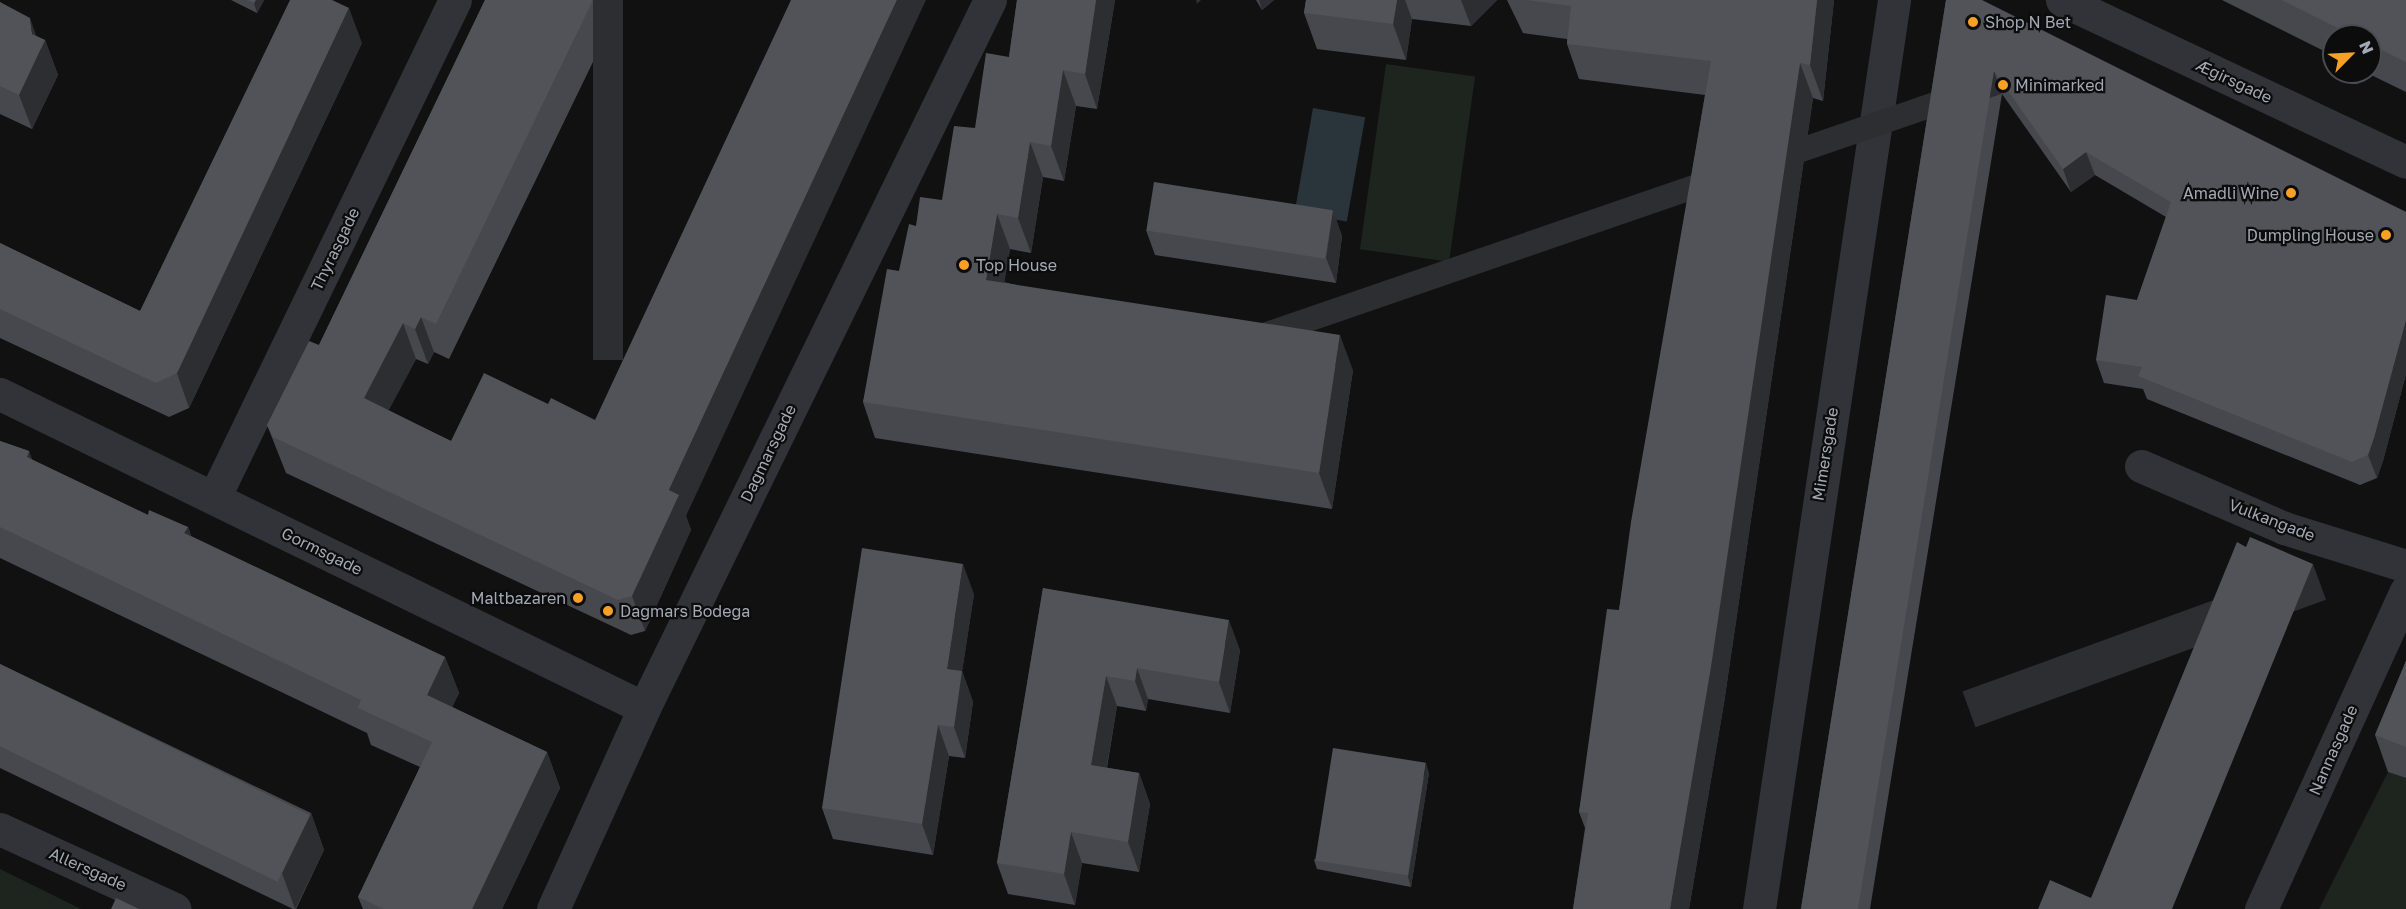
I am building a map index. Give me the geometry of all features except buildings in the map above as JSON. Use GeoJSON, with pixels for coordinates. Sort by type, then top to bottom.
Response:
{"type":"FeatureCollection","features":[{"type":"Feature","properties":{"kind":"street","name":"Thyrasgade"},"geometry":{"type":"LineString","coordinates":[[214,498],[455,0]]}},
{"type":"Feature","properties":{"kind":"street","name":"Dagmarsgade"},"geometry":{"type":"LineString","coordinates":[[554,909],[644,708],[990,0]]}},
{"type":"Feature","properties":{"kind":"street","name":"Mimersgade"},"geometry":{"type":"LineString","coordinates":[[1759,909],[1894,0]]}},
{"type":"Feature","properties":{"kind":"street","name":"Ægirsgade"},"geometry":{"type":"LineString","coordinates":[[2062,0],[2406,162]]}},
{"type":"Feature","properties":{"kind":"street","name":"Gormsgade"},"geometry":{"type":"LineString","coordinates":[[0,394],[644,708]]}},
{"type":"Feature","properties":{"kind":"street","name":"Vulkangade"},"geometry":{"type":"LineString","coordinates":[[2141,466],[2284,528],[2406,566]]}},
{"type":"Feature","properties":{"kind":"street","name":"Nannasgade"},"geometry":{"type":"LineString","coordinates":[[2261,909],[2406,591]]}},
{"type":"Feature","properties":{"kind":"street","name":"Allersgade"},"geometry":{"type":"LineString","coordinates":[[0,829],[176,909]]}},
{"type":"Feature","properties":{"kind":"shaded area"},"geometry":{"type":"Polygon","coordinates":[[[1386,64],[1475,77],[1449,262],[1360,249],[1386,64]]]}},
{"type":"Feature","properties":{"kind":"shaded area"},"geometry":{"type":"Polygon","coordinates":[[[1313,108],[1365,117],[1347,222],[1295,212],[1313,108]]]}},
{"type":"Feature","properties":{"kind":"shaded area"},"geometry":{"type":"Polygon","coordinates":[[[2388,772],[2406,778],[2406,909],[2319,909],[2388,772]]]}},
{"type":"Feature","properties":{"kind":"shaded area"},"geometry":{"type":"Polygon","coordinates":[[[0,869],[81,909],[0,909],[0,869]]]}},
{"type":"Feature","properties":{"kind":"place","name":"Shop N Bet"},"geometry":{"type":"Point","coordinates":[1973,22]}},
{"type":"Feature","properties":{"kind":"place","name":"Minimarked"},"geometry":{"type":"Point","coordinates":[2003,85]}},
{"type":"Feature","properties":{"kind":"place","name":"Amadli Wine"},"geometry":{"type":"Point","coordinates":[2291,193]}},
{"type":"Feature","properties":{"kind":"place","name":"Dumpling House"},"geometry":{"type":"Point","coordinates":[2386,235]}},
{"type":"Feature","properties":{"kind":"place","name":"Top House"},"geometry":{"type":"Point","coordinates":[964,265]}},
{"type":"Feature","properties":{"kind":"place","name":"Maltbazaren"},"geometry":{"type":"Point","coordinates":[578,598]}},
{"type":"Feature","properties":{"kind":"place","name":"Dagmars Bodega"},"geometry":{"type":"Point","coordinates":[608,611]}}]}
